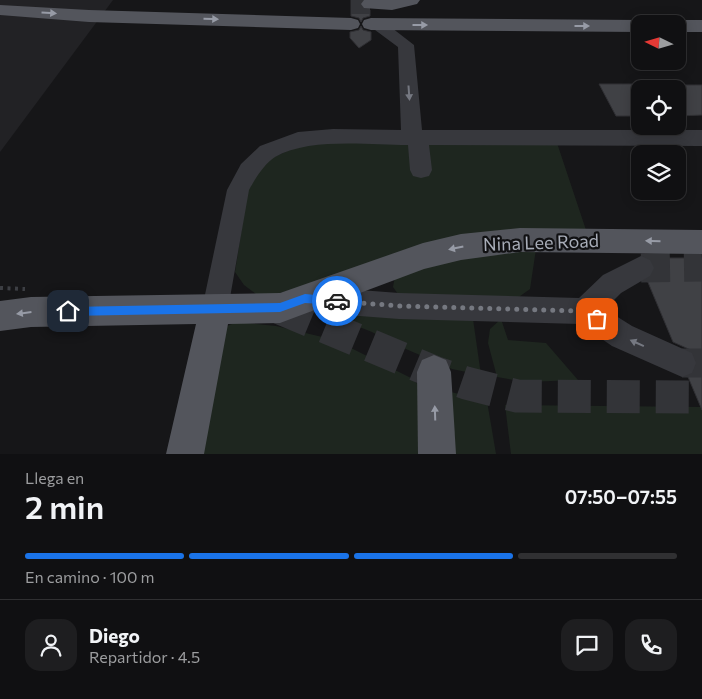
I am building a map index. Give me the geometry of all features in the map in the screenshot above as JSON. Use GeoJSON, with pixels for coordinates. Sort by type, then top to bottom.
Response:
{"type":"FeatureCollection","features":[{"type":"Feature","properties":{"kind":"main road"},"geometry":{"type":"LineString","coordinates":[[370,4],[392,5],[411,0]]}},
{"type":"Feature","properties":{"kind":"main road"},"geometry":{"type":"LineString","coordinates":[[0,10],[89,16],[351,24]]}},
{"type":"Feature","properties":{"kind":"main road"},"geometry":{"type":"LineString","coordinates":[[374,24],[631,26]]}},
{"type":"Feature","properties":{"kind":"main road"},"geometry":{"type":"LineString","coordinates":[[686,26],[702,26]]}},
{"type":"Feature","properties":{"kind":"main road","name":"Nina Lee Road"},"geometry":{"type":"LineString","coordinates":[[0,316],[31,312],[280,308],[423,256],[461,247],[520,240],[702,242]]}},
{"type":"Feature","properties":{"kind":"main road"},"geometry":{"type":"LineString","coordinates":[[185,454],[216,309]]}},
{"type":"Feature","properties":{"kind":"main road"},"geometry":{"type":"LineString","coordinates":[[434,372],[437,454]]}},
{"type":"Feature","properties":{"kind":"lane"},"geometry":{"type":"LineString","coordinates":[[374,24],[406,45],[415,137],[421,170]]}},
{"type":"Feature","properties":{"kind":"lane"},"geometry":{"type":"LineString","coordinates":[[216,309],[238,190],[249,170],[267,152],[298,140],[333,137],[702,138]]}},
{"type":"Feature","properties":{"kind":"lane"},"geometry":{"type":"LineString","coordinates":[[584,311],[612,284],[641,268]]}},
{"type":"Feature","properties":{"kind":"lane"},"geometry":{"type":"LineString","coordinates":[[305,299],[399,306],[584,311],[622,336],[682,363]]}},
{"type":"Feature","properties":{"kind":"path"},"geometry":{"type":"LineString","coordinates":[[0,288],[29,289]]}},
{"type":"Feature","properties":{"kind":"shaded area"},"geometry":{"type":"Polygon","coordinates":[[[0,0],[113,0],[0,152],[0,0]]]}},
{"type":"Feature","properties":{"kind":"shaded area"},"geometry":{"type":"Polygon","coordinates":[[[306,143],[557,143],[587,233],[363,271],[272,295],[256,294],[244,285],[235,272],[248,188],[267,160],[306,143]]]}},
{"type":"Feature","properties":{"kind":"shaded area"},"geometry":{"type":"Polygon","coordinates":[[[536,249],[530,289],[509,304],[398,294],[393,287],[395,276],[442,259],[536,249]]]}},
{"type":"Feature","properties":{"kind":"shaded area"},"geometry":{"type":"Polygon","coordinates":[[[311,308],[473,319],[481,375],[452,369],[372,332],[311,308]]]}},
{"type":"Feature","properties":{"kind":"shaded area"},"geometry":{"type":"Polygon","coordinates":[[[501,319],[508,340],[546,343],[578,380],[526,382],[497,377],[488,343],[490,329],[501,319]]]}},
{"type":"Feature","properties":{"kind":"shaded area"},"geometry":{"type":"Polygon","coordinates":[[[237,322],[276,326],[335,340],[411,378],[421,387],[429,454],[202,454],[223,334],[227,326],[237,322]]]}},
{"type":"Feature","properties":{"kind":"shaded area"},"geometry":{"type":"Polygon","coordinates":[[[443,390],[487,401],[496,454],[447,454],[443,390]]]}},
{"type":"Feature","properties":{"kind":"shaded area"},"geometry":{"type":"Polygon","coordinates":[[[505,405],[702,407],[702,454],[511,454],[505,405]]]}},
{"type":"Feature","properties":{"kind":"building"},"geometry":{"type":"Polygon","coordinates":[[[351,0],[362,0],[360,5],[364,10],[370,10],[370,16],[363,18],[361,22],[359,18],[351,16],[351,0]]]}},
{"type":"Feature","properties":{"kind":"building"},"geometry":{"type":"Polygon","coordinates":[[[361,26],[363,30],[371,32],[371,40],[359,48],[350,38],[350,32],[359,30],[361,26]]]}},
{"type":"Feature","properties":{"kind":"building"},"geometry":{"type":"Polygon","coordinates":[[[599,84],[631,84],[631,116],[616,116],[599,84]]]}},
{"type":"Feature","properties":{"kind":"building"},"geometry":{"type":"Polygon","coordinates":[[[686,85],[702,85],[702,115],[686,116],[686,85]]]}},
{"type":"Feature","properties":{"kind":"building"},"geometry":{"type":"Polygon","coordinates":[[[651,258],[702,258],[702,410],[688,377],[694,374],[698,362],[693,351],[673,342],[647,280],[652,277],[656,269],[651,258]]]}},
{"type":"Feature","properties":{"kind":"tunnel"},"geometry":{"type":"LineString","coordinates":[[351,4],[370,4]]}},
{"type":"Feature","properties":{"kind":"tunnel"},"geometry":{"type":"LineString","coordinates":[[641,268],[702,267]]}},
{"type":"Feature","properties":{"kind":"tunnel"},"geometry":{"type":"LineString","coordinates":[[280,308],[434,372],[466,383],[517,396],[702,397]]}},
{"type":"Feature","properties":{"kind":"tunnel"},"geometry":{"type":"LineString","coordinates":[[682,363],[702,363]]}},
{"type":"Feature","properties":{"kind":"way so far"},"geometry":{"type":"LineString","coordinates":[[337,301],[399,306],[584,311],[597,319]]}},
{"type":"Feature","properties":{"kind":"route"},"geometry":{"type":"LineString","coordinates":[[68,311],[280,308],[305,299],[337,301]]}}]}
